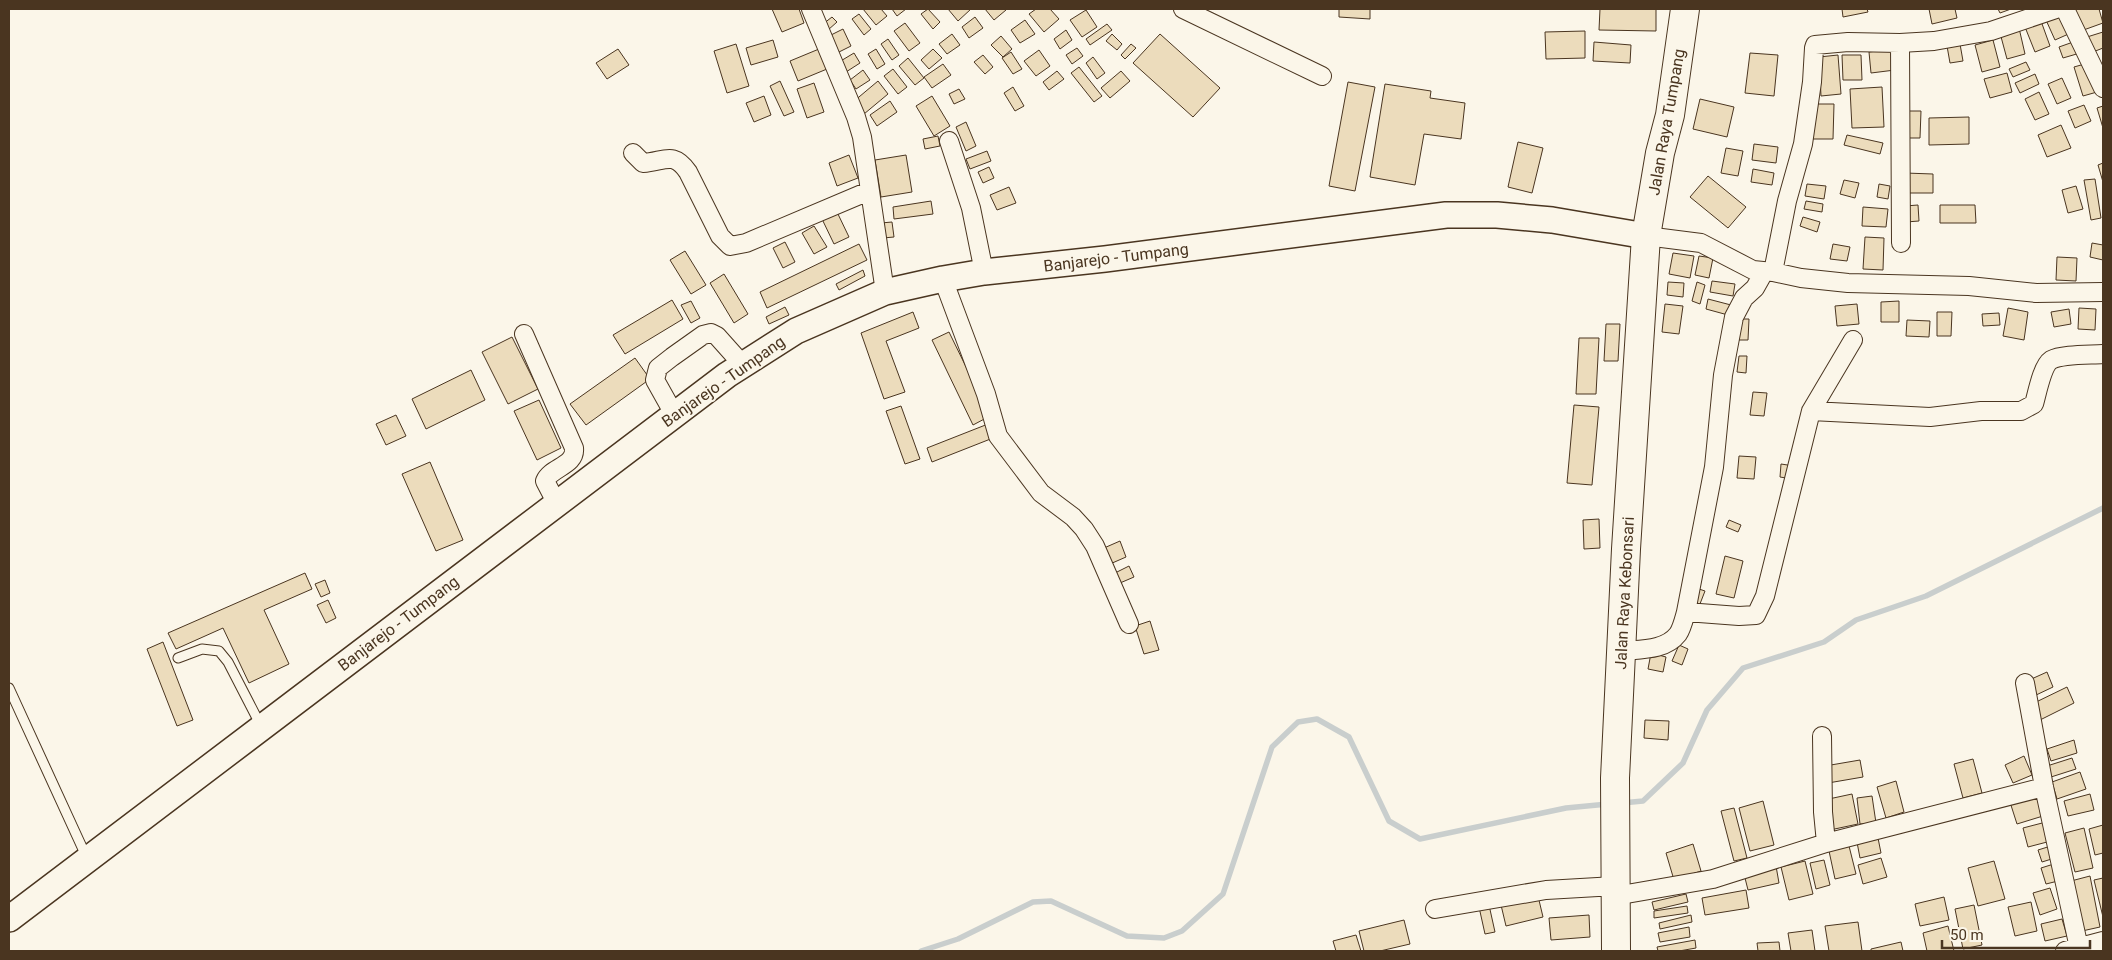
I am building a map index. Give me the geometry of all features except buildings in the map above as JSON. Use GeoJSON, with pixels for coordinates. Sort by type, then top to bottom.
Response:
{"type":"FeatureCollection","features":[{"type":"Feature","properties":{"kind":"main road","name":"Jalan Raya Tumpang"},"geometry":{"type":"LineString","coordinates":[[1646,236],[1660,153],[1670,115],[1685,9]]}},
{"type":"Feature","properties":{"kind":"main road","name":"Banjarejo - Tumpang"},"geometry":{"type":"LineString","coordinates":[[9,919],[742,364],[811,324],[885,292],[944,278],[984,272],[1105,259],[1446,215],[1497,215],[1552,220],[1646,236]]}},
{"type":"Feature","properties":{"kind":"main road","name":"Jalan Raya Kebonsari"},"geometry":{"type":"LineString","coordinates":[[1616,951],[1615,778],[1646,236]]}},
{"type":"Feature","properties":{"kind":"street"},"geometry":{"type":"LineString","coordinates":[[812,9],[860,128],[885,292]]}},
{"type":"Feature","properties":{"kind":"street"},"geometry":{"type":"LineString","coordinates":[[1184,9],[1322,76]]}},
{"type":"Feature","properties":{"kind":"street"},"geometry":{"type":"LineString","coordinates":[[1621,651],[1649,649],[1668,643],[1679,633],[1686,612],[1714,467],[1723,375],[1734,317],[1744,298],[1774,267],[1787,201],[1803,144],[1812,82],[1814,48],[1818,44],[1848,42],[1900,43],[1934,41],[1991,31],[2056,9]]}},
{"type":"Feature","properties":{"kind":"street"},"geometry":{"type":"LineString","coordinates":[[2065,9],[2103,88]]}},
{"type":"Feature","properties":{"kind":"street"},"geometry":{"type":"LineString","coordinates":[[1900,43],[1901,243]]}},
{"type":"Feature","properties":{"kind":"street"},"geometry":{"type":"LineString","coordinates":[[950,141],[971,208],[984,272]]}},
{"type":"Feature","properties":{"kind":"street"},"geometry":{"type":"LineString","coordinates":[[633,153],[643,163],[670,158],[680,162],[688,172],[720,236],[730,246],[746,243],[869,191]]}},
{"type":"Feature","properties":{"kind":"street"},"geometry":{"type":"LineString","coordinates":[[1646,236],[1701,242],[1731,260],[1753,270],[1774,267],[1802,278],[1848,283],[1969,286],[2036,293],[2103,292]]}},
{"type":"Feature","properties":{"kind":"street"},"geometry":{"type":"LineString","coordinates":[[944,278],[986,394],[998,436],[1040,493],[1069,513],[1084,529],[1095,546],[1129,624]]}},
{"type":"Feature","properties":{"kind":"street"},"geometry":{"type":"LineString","coordinates":[[674,414],[655,380],[658,368],[672,357],[703,335],[711,333],[717,336],[742,364]]}},
{"type":"Feature","properties":{"kind":"street"},"geometry":{"type":"LineString","coordinates":[[524,334],[574,448],[574,455],[571,460],[546,478],[547,486],[557,504]]}},
{"type":"Feature","properties":{"kind":"street"},"geometry":{"type":"LineString","coordinates":[[1686,612],[1732,616],[1756,615],[1765,596],[1811,411],[1852,340]]}},
{"type":"Feature","properties":{"kind":"street"},"geometry":{"type":"LineString","coordinates":[[1811,411],[1930,417],[1981,411],[2021,410],[2034,404],[2041,379],[2051,360],[2103,354]]}},
{"type":"Feature","properties":{"kind":"street"},"geometry":{"type":"LineString","coordinates":[[2025,683],[2071,950],[2103,941]]}},
{"type":"Feature","properties":{"kind":"street"},"geometry":{"type":"LineString","coordinates":[[1822,736],[1823,812],[1826,843]]}},
{"type":"Feature","properties":{"kind":"street"},"geometry":{"type":"LineString","coordinates":[[1435,909],[1546,890],[1615,891],[1713,880],[1826,843],[2044,787]]}},
{"type":"Feature","properties":{"kind":"lane"},"geometry":{"type":"LineString","coordinates":[[178,658],[202,649],[219,651],[228,662],[262,726]]}},
{"type":"Feature","properties":{"kind":"lane"},"geometry":{"type":"LineString","coordinates":[[9,688],[88,858]]}},
{"type":"Feature","properties":{"kind":"waterway"},"geometry":{"type":"LineString","coordinates":[[1622,803],[1643,801],[1683,763],[1707,710],[1743,668],[1824,642],[1856,620],[1926,596],[2103,508]]}},
{"type":"Feature","properties":{"kind":"waterway"},"geometry":{"type":"LineString","coordinates":[[921,951],[958,939],[1033,902],[1051,901],[1127,936],[1164,938],[1182,931],[1223,894],[1272,747],[1298,722],[1317,719],[1349,737],[1389,821],[1420,839],[1566,808],[1608,804]]}}]}
